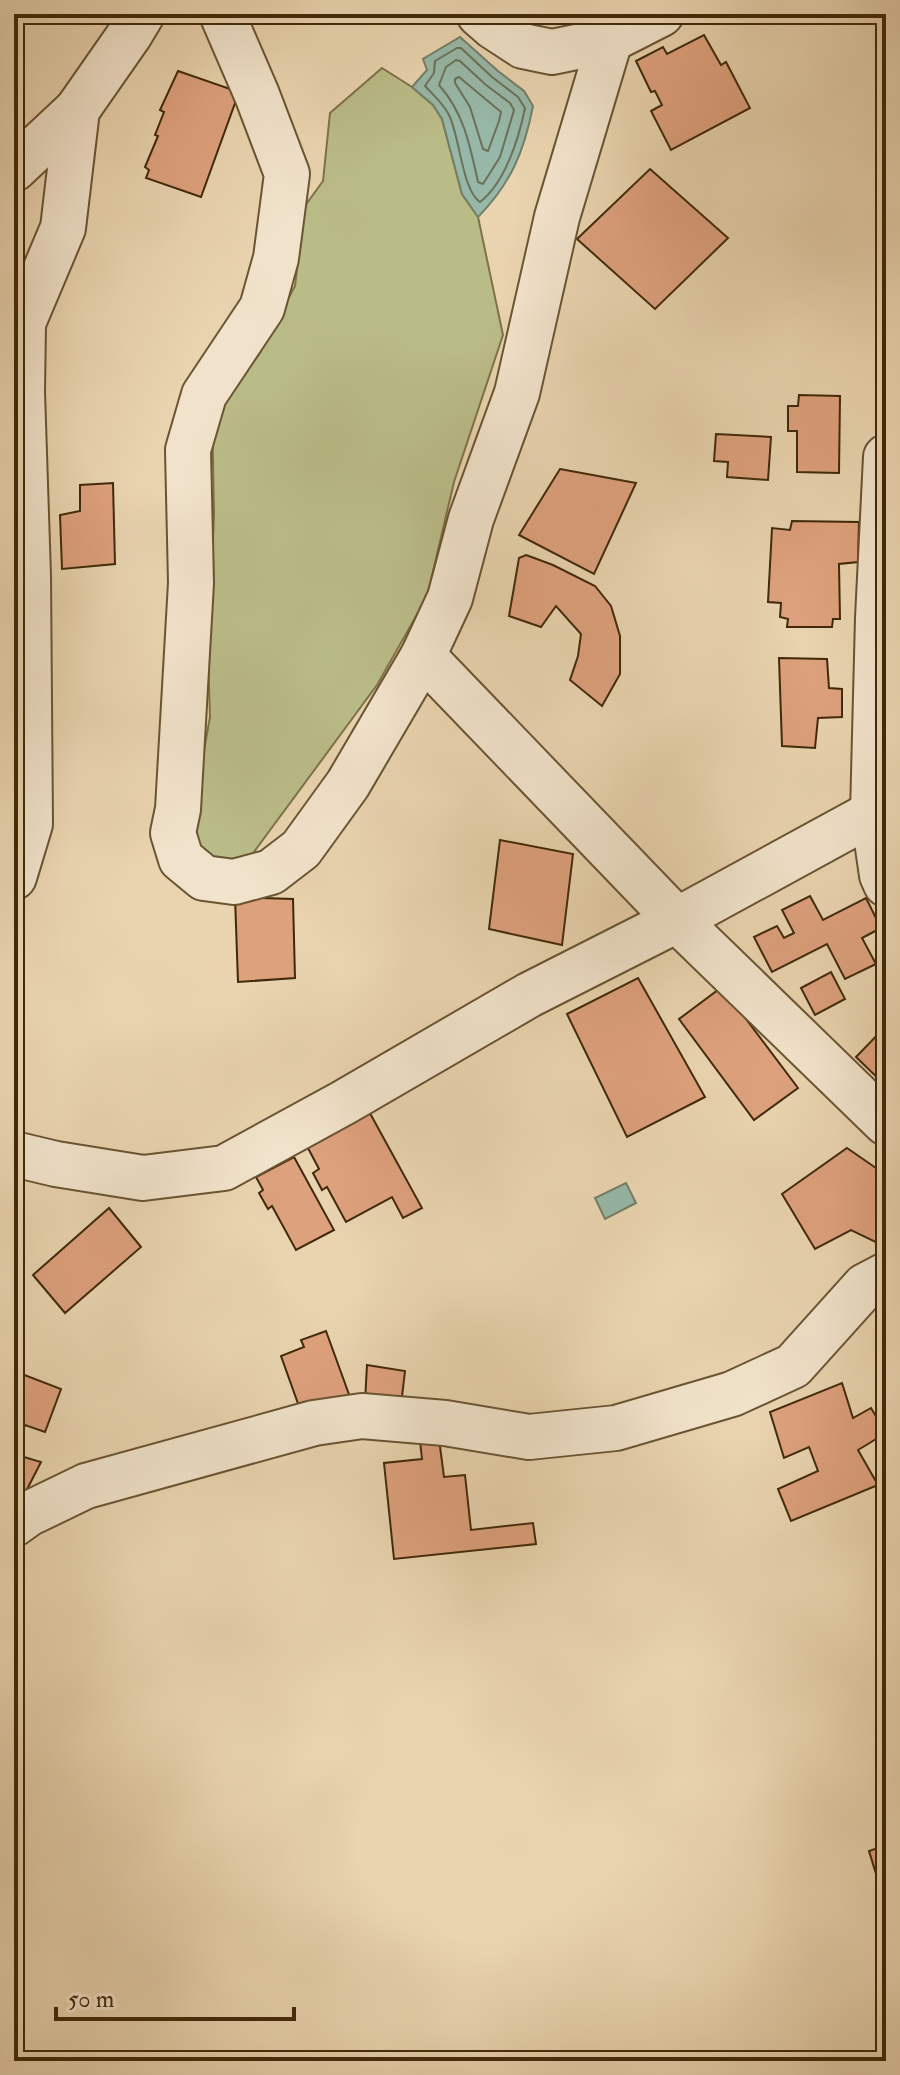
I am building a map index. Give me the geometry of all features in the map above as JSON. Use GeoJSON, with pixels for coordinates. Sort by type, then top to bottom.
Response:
{"type":"FeatureCollection","features":[{"type":"Feature","properties":{"kind":"street"},"geometry":{"type":"LineString","coordinates":[[14,169],[77,110],[142,14]]}},
{"type":"Feature","properties":{"kind":"street"},"geometry":{"type":"LineString","coordinates":[[222,14],[287,174],[276,258],[262,308],[204,395],[188,450],[191,583],[178,809],[173,833],[181,859],[204,878],[234,882],[271,872],[301,849],[348,784],[423,656],[450,598],[471,519],[517,393],[557,217],[610,40]]}},
{"type":"Feature","properties":{"kind":"street"},"geometry":{"type":"LineString","coordinates":[[479,14],[523,46],[552,52],[610,40],[661,14]]}},
{"type":"Feature","properties":{"kind":"street"},"geometry":{"type":"LineString","coordinates":[[14,877],[30,824],[23,323],[63,228],[77,110]]}},
{"type":"Feature","properties":{"kind":"street"},"geometry":{"type":"LineString","coordinates":[[14,184],[46,204],[63,228]]}},
{"type":"Feature","properties":{"kind":"street"},"geometry":{"type":"LineString","coordinates":[[886,457],[878,618],[879,812],[882,875],[886,884]]}},
{"type":"Feature","properties":{"kind":"street"},"geometry":{"type":"LineString","coordinates":[[423,656],[677,920],[886,1123]]}},
{"type":"Feature","properties":{"kind":"street"},"geometry":{"type":"LineString","coordinates":[[14,1154],[143,1178],[224,1168],[529,995],[879,812]]}},
{"type":"Feature","properties":{"kind":"street"},"geometry":{"type":"LineString","coordinates":[[14,1524],[86,1486],[314,1423],[350,1417],[445,1423],[529,1437],[616,1428],[732,1394],[793,1366],[865,1286],[886,1275]]}},
{"type":"Feature","properties":{"kind":"green space"},"geometry":{"type":"Polygon","coordinates":[[[382,68],[412,87],[433,105],[442,119],[462,194],[478,217],[503,335],[454,482],[427,597],[377,685],[251,856],[216,865],[196,846],[192,816],[210,717],[208,656],[214,515],[212,408],[258,356],[295,286],[305,206],[323,181],[330,113],[382,68]]]}},
{"type":"Feature","properties":{"kind":"water"},"geometry":{"type":"Polygon","coordinates":[[[460,37],[524,91],[533,106],[525,138],[508,179],[478,217],[462,194],[442,119],[433,105],[412,87],[427,70],[423,59],[460,37]]]}},
{"type":"Feature","properties":{"kind":"water"},"geometry":{"type":"Polygon","coordinates":[[[626,1183],[636,1203],[605,1219],[595,1198],[626,1183]]]}},
{"type":"Feature","properties":{"kind":"building"},"geometry":{"type":"Polygon","coordinates":[[[704,35],[721,65],[726,62],[750,108],[671,150],[651,111],[662,105],[655,91],[651,92],[636,61],[663,47],[667,54],[704,35]]]}},
{"type":"Feature","properties":{"kind":"building"},"geometry":{"type":"Polygon","coordinates":[[[178,71],[239,92],[201,197],[146,178],[149,170],[145,167],[164,112],[160,110],[178,71]]]}},
{"type":"Feature","properties":{"kind":"building"},"geometry":{"type":"Polygon","coordinates":[[[650,169],[728,238],[655,309],[577,239],[650,169]]]}},
{"type":"Feature","properties":{"kind":"building"},"geometry":{"type":"Polygon","coordinates":[[[799,395],[840,396],[839,473],[797,472],[797,431],[788,431],[788,406],[798,406],[799,395]]]}},
{"type":"Feature","properties":{"kind":"building"},"geometry":{"type":"Polygon","coordinates":[[[716,434],[771,437],[768,480],[727,477],[728,462],[714,461],[716,434]]]}},
{"type":"Feature","properties":{"kind":"building"},"geometry":{"type":"Polygon","coordinates":[[[560,469],[636,483],[594,574],[519,535],[560,469]]]}},
{"type":"Feature","properties":{"kind":"building"},"geometry":{"type":"Polygon","coordinates":[[[113,483],[115,564],[62,569],[60,515],[80,511],[80,485],[113,483]]]}},
{"type":"Feature","properties":{"kind":"building"},"geometry":{"type":"Polygon","coordinates":[[[792,521],[859,522],[858,562],[839,564],[840,619],[833,619],[832,627],[787,627],[788,619],[780,617],[781,603],[768,602],[772,528],[790,530],[792,521]]]}},
{"type":"Feature","properties":{"kind":"building"},"geometry":{"type":"Polygon","coordinates":[[[526,555],[595,586],[611,606],[620,636],[620,674],[602,706],[570,680],[581,634],[556,606],[541,627],[509,616],[519,558],[526,555]]]}},
{"type":"Feature","properties":{"kind":"building"},"geometry":{"type":"Polygon","coordinates":[[[779,658],[827,659],[829,688],[842,689],[842,717],[818,718],[815,748],[782,746],[779,658]]]}},
{"type":"Feature","properties":{"kind":"building"},"geometry":{"type":"Polygon","coordinates":[[[500,840],[573,854],[562,945],[489,929],[500,840]]]}},
{"type":"Feature","properties":{"kind":"building"},"geometry":{"type":"Polygon","coordinates":[[[810,896],[823,920],[866,898],[881,928],[862,938],[876,964],[845,979],[827,944],[772,972],[754,937],[777,926],[784,938],[794,933],[782,910],[810,896]]]}},
{"type":"Feature","properties":{"kind":"building"},"geometry":{"type":"Polygon","coordinates":[[[235,897],[293,899],[295,978],[238,982],[235,897]]]}},
{"type":"Feature","properties":{"kind":"building"},"geometry":{"type":"Polygon","coordinates":[[[831,972],[845,999],[815,1015],[801,988],[831,972]]]}},
{"type":"Feature","properties":{"kind":"building"},"geometry":{"type":"Polygon","coordinates":[[[638,978],[705,1097],[627,1137],[567,1014],[638,978]]]}},
{"type":"Feature","properties":{"kind":"building"},"geometry":{"type":"Polygon","coordinates":[[[722,987],[798,1088],[754,1120],[679,1019],[722,987]]]}},
{"type":"Feature","properties":{"kind":"building"},"geometry":{"type":"Polygon","coordinates":[[[886,1026],[886,1086],[856,1057],[886,1026]]]}},
{"type":"Feature","properties":{"kind":"building"},"geometry":{"type":"Polygon","coordinates":[[[366,1106],[422,1208],[403,1218],[392,1197],[346,1222],[327,1187],[322,1190],[313,1173],[319,1169],[308,1148],[304,1150],[299,1142],[366,1106]]]}},
{"type":"Feature","properties":{"kind":"building"},"geometry":{"type":"Polygon","coordinates":[[[847,1148],[886,1175],[886,1247],[851,1230],[815,1249],[782,1194],[847,1148]]]}},
{"type":"Feature","properties":{"kind":"building"},"geometry":{"type":"Polygon","coordinates":[[[294,1157],[334,1230],[296,1250],[272,1206],[268,1209],[259,1193],[263,1190],[256,1177],[294,1157]]]}},
{"type":"Feature","properties":{"kind":"building"},"geometry":{"type":"Polygon","coordinates":[[[109,1208],[141,1247],[65,1313],[33,1275],[109,1208]]]}},
{"type":"Feature","properties":{"kind":"building"},"geometry":{"type":"Polygon","coordinates":[[[326,1331],[351,1400],[300,1409],[281,1356],[304,1347],[301,1340],[326,1331]]]}},
{"type":"Feature","properties":{"kind":"building"},"geometry":{"type":"Polygon","coordinates":[[[367,1365],[405,1371],[401,1405],[365,1402],[367,1365]]]}},
{"type":"Feature","properties":{"kind":"building"},"geometry":{"type":"Polygon","coordinates":[[[14,1371],[61,1389],[45,1432],[25,1425],[14,1454],[14,1371]]]}},
{"type":"Feature","properties":{"kind":"building"},"geometry":{"type":"Polygon","coordinates":[[[842,1383],[853,1418],[871,1408],[886,1433],[858,1450],[878,1485],[791,1521],[778,1489],[818,1471],[809,1447],[784,1458],[770,1412],[842,1383]]]}},
{"type":"Feature","properties":{"kind":"building"},"geometry":{"type":"Polygon","coordinates":[[[439,1439],[444,1477],[465,1475],[471,1530],[533,1523],[536,1544],[394,1559],[384,1463],[422,1459],[420,1441],[439,1439]]]}},
{"type":"Feature","properties":{"kind":"building"},"geometry":{"type":"Polygon","coordinates":[[[14,1454],[41,1462],[18,1507],[14,1505],[14,1454]]]}},
{"type":"Feature","properties":{"kind":"building"},"geometry":{"type":"Polygon","coordinates":[[[886,1845],[886,1874],[877,1877],[869,1851],[886,1845]]]}}]}
